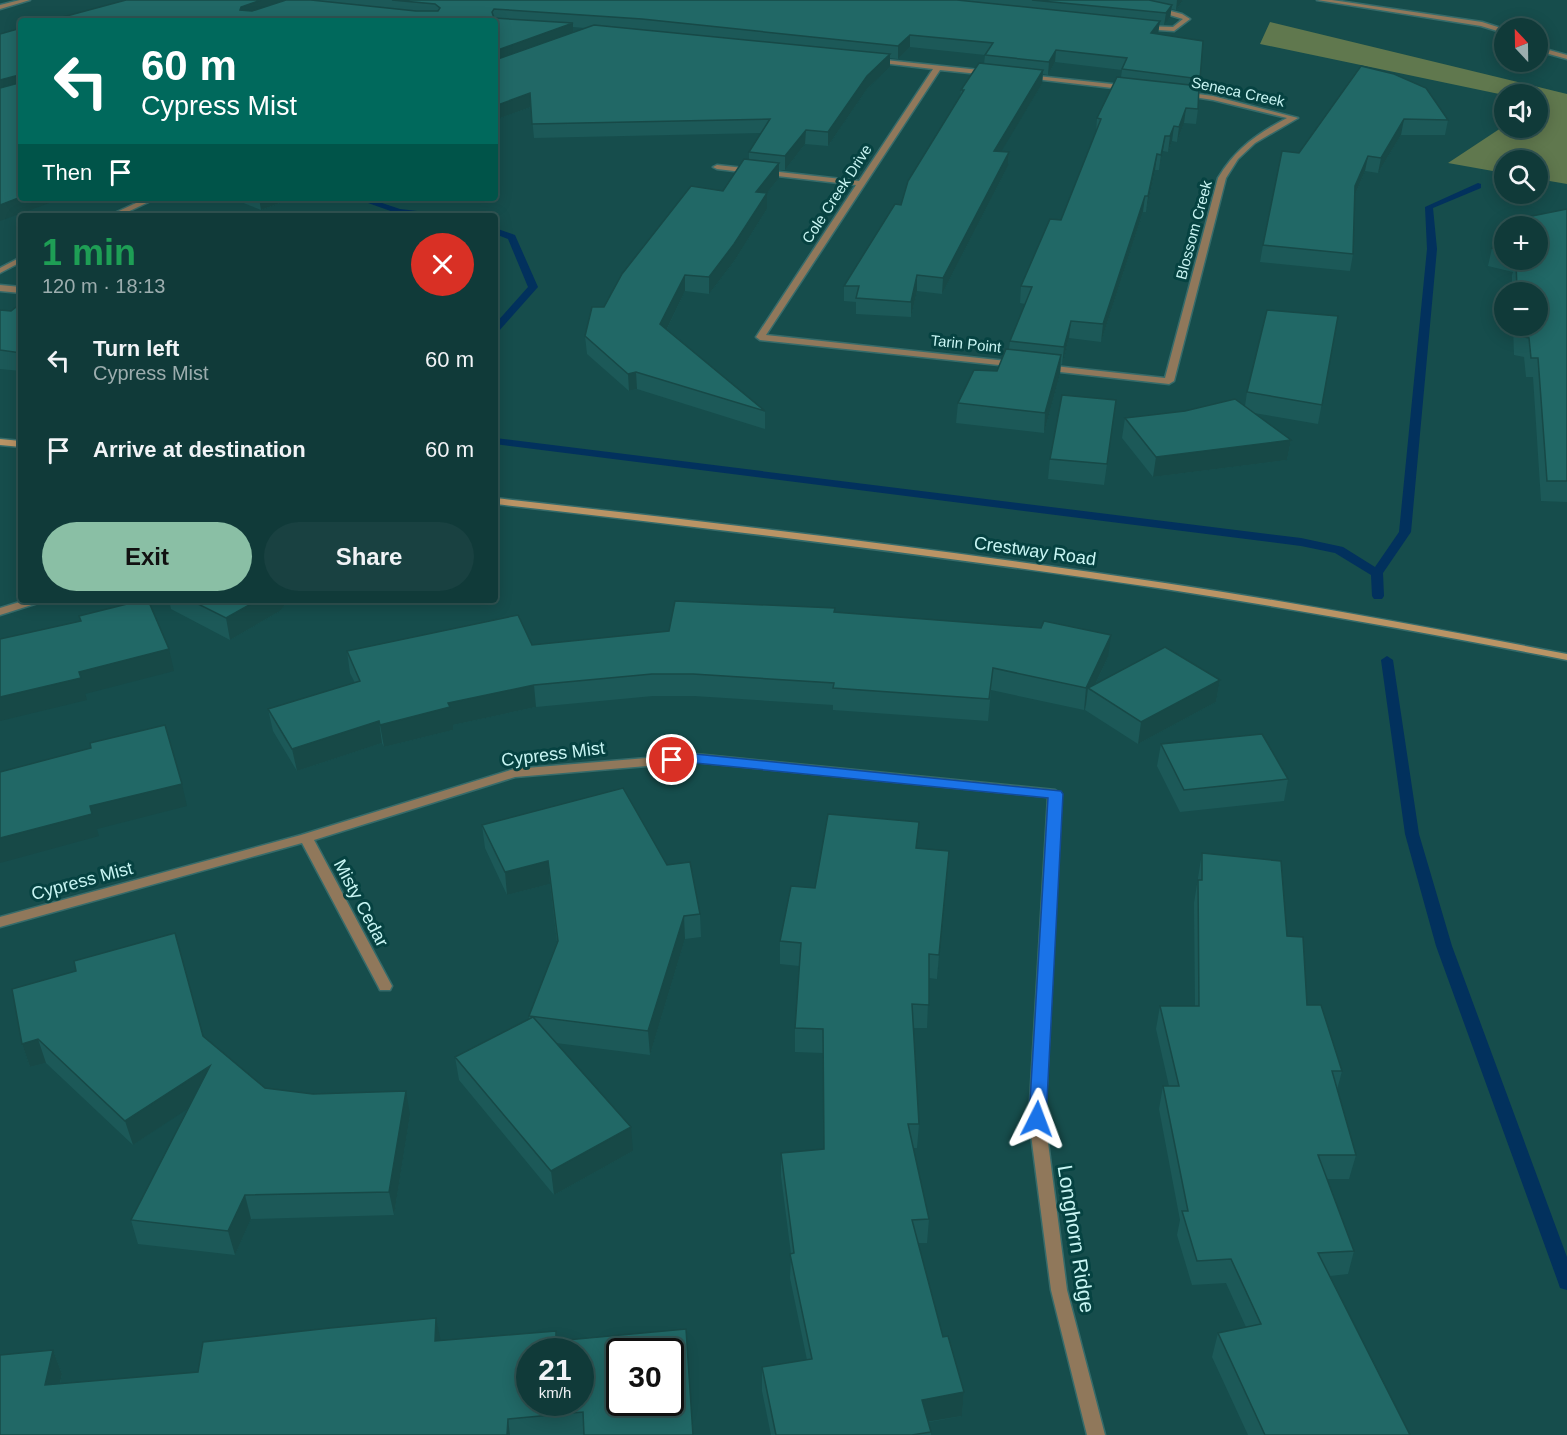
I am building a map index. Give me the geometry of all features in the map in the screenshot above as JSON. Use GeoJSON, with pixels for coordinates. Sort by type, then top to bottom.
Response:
{"type":"FeatureCollection","features":[{"type":"Feature","properties":{"kind":"street"},"geometry":{"type":"LineString","coordinates":[[0,7],[27,0]]}},
{"type":"Feature","properties":{"kind":"street"},"geometry":{"type":"LineString","coordinates":[[1320,0],[1494,27]]}},
{"type":"Feature","properties":{"kind":"street"},"geometry":{"type":"LineString","coordinates":[[1138,27],[1174,29],[1187,19],[1180,15],[1149,8]]}},
{"type":"Feature","properties":{"kind":"street"},"geometry":{"type":"LineString","coordinates":[[1548,52],[1567,57]]}},
{"type":"Feature","properties":{"kind":"street"},"geometry":{"type":"LineString","coordinates":[[867,60],[993,73]]}},
{"type":"Feature","properties":{"kind":"street","name":"Cole Creek Drive"},"geometry":{"type":"LineString","coordinates":[[759,337],[938,67]]}},
{"type":"Feature","properties":{"kind":"street"},"geometry":{"type":"LineString","coordinates":[[1016,76],[1140,89]]}},
{"type":"Feature","properties":{"kind":"street","name":"Seneca Creek"},"geometry":{"type":"LineString","coordinates":[[1172,92],[1213,98],[1294,118]]}},
{"type":"Feature","properties":{"kind":"street","name":"Blossom Creek"},"geometry":{"type":"LineString","coordinates":[[1169,381],[1222,178],[1230,162],[1245,145],[1294,118]]}},
{"type":"Feature","properties":{"kind":"street"},"geometry":{"type":"LineString","coordinates":[[717,167],[860,183]]}},
{"type":"Feature","properties":{"kind":"street"},"geometry":{"type":"LineString","coordinates":[[119,213],[146,201]]}},
{"type":"Feature","properties":{"kind":"street"},"geometry":{"type":"LineString","coordinates":[[0,271],[18,261]]}},
{"type":"Feature","properties":{"kind":"street"},"geometry":{"type":"LineString","coordinates":[[0,288],[18,290]]}},
{"type":"Feature","properties":{"kind":"street","name":"Tarin Point"},"geometry":{"type":"LineString","coordinates":[[759,337],[1169,381]]}},
{"type":"Feature","properties":{"kind":"street"},"geometry":{"type":"LineString","coordinates":[[0,442],[18,444]]}},
{"type":"Feature","properties":{"kind":"street","name":"Crestway Road"},"geometry":{"type":"LineString","coordinates":[[498,501],[959,556],[1220,594],[1567,657]]}},
{"type":"Feature","properties":{"kind":"street"},"geometry":{"type":"LineString","coordinates":[[0,612],[28,603]]}},
{"type":"Feature","properties":{"kind":"street","name":"Cypress Mist"},"geometry":{"type":"LineString","coordinates":[[0,922],[306,838],[514,773],[695,758],[1056,794]]}},
{"type":"Feature","properties":{"kind":"street","name":"Longhorn Ridge"},"geometry":{"type":"LineString","coordinates":[[1056,794],[1037,1119],[1059,1290],[1096,1435]]}},
{"type":"Feature","properties":{"kind":"street","name":"Misty Cedar"},"geometry":{"type":"LineString","coordinates":[[306,838],[385,986]]}},
{"type":"Feature","properties":{"kind":"green space"},"geometry":{"type":"Polygon","coordinates":[[[1270,22],[1526,84],[1494,84],[1494,93],[1260,44],[1270,22]]]}},
{"type":"Feature","properties":{"kind":"green space"},"geometry":{"type":"Polygon","coordinates":[[[1548,89],[1567,94],[1567,184],[1548,181],[1548,150],[1494,150],[1494,171],[1448,163],[1494,133],[1494,138],[1548,138],[1548,89]]]}},
{"type":"Feature","properties":{"kind":"building"},"geometry":{"type":"Polygon","coordinates":[[[126,0],[261,0],[241,7],[240,10],[252,11],[286,0],[311,0],[416,11],[438,11],[440,8],[435,4],[392,0],[957,0],[1160,21],[1151,33],[1203,41],[1200,79],[1122,69],[1127,58],[1056,50],[1049,62],[985,55],[993,43],[910,35],[898,46],[642,19],[494,9],[492,12],[494,18],[59,18],[126,0]]]}},
{"type":"Feature","properties":{"kind":"building"},"geometry":{"type":"Polygon","coordinates":[[[1032,0],[1149,0],[1172,5],[1166,13],[1032,0]]]}},
{"type":"Feature","properties":{"kind":"building"},"geometry":{"type":"Polygon","coordinates":[[[498,18],[573,23],[498,50],[498,18]]]}},
{"type":"Feature","properties":{"kind":"building"},"geometry":{"type":"Polygon","coordinates":[[[594,25],[890,54],[867,76],[828,132],[806,130],[785,156],[749,152],[770,119],[532,124],[530,93],[498,105],[498,59],[594,25]]]}},
{"type":"Feature","properties":{"kind":"building"},"geometry":{"type":"Polygon","coordinates":[[[18,29],[18,75],[0,80],[0,34],[18,29]]]}},
{"type":"Feature","properties":{"kind":"building"},"geometry":{"type":"Polygon","coordinates":[[[979,63],[1043,70],[994,151],[1009,152],[943,278],[917,275],[911,302],[856,298],[859,286],[844,286],[895,204],[901,205],[908,181],[979,63]]]}},
{"type":"Feature","properties":{"kind":"building"},"geometry":{"type":"Polygon","coordinates":[[[1361,66],[1394,74],[1426,88],[1448,120],[1404,119],[1381,158],[1368,156],[1355,186],[1353,254],[1263,245],[1282,151],[1299,153],[1361,66]]]}},
{"type":"Feature","properties":{"kind":"building"},"geometry":{"type":"Polygon","coordinates":[[[1117,77],[1199,86],[1198,109],[1186,108],[1179,127],[1174,126],[1170,136],[1165,136],[1161,155],[1157,154],[1148,196],[1145,196],[1103,324],[1071,321],[1064,347],[1010,341],[1032,287],[1021,286],[1050,219],[1061,220],[1101,119],[1097,118],[1117,77]]]}},
{"type":"Feature","properties":{"kind":"building"},"geometry":{"type":"Polygon","coordinates":[[[18,83],[18,198],[0,205],[0,88],[18,83]]]}},
{"type":"Feature","properties":{"kind":"building"},"geometry":{"type":"Polygon","coordinates":[[[744,159],[779,163],[756,192],[767,193],[734,244],[709,277],[685,275],[660,324],[765,411],[636,372],[628,374],[585,336],[592,307],[604,307],[622,274],[691,186],[723,191],[744,159]]]}},
{"type":"Feature","properties":{"kind":"building"},"geometry":{"type":"Polygon","coordinates":[[[1567,209],[1567,481],[1547,481],[1538,358],[1531,358],[1529,338],[1519,336],[1548,336],[1548,282],[1517,282],[1516,270],[1548,270],[1548,216],[1532,216],[1567,209]]]}},
{"type":"Feature","properties":{"kind":"building"},"geometry":{"type":"Polygon","coordinates":[[[18,306],[18,353],[0,350],[0,310],[11,311],[18,306]]]}},
{"type":"Feature","properties":{"kind":"building"},"geometry":{"type":"Polygon","coordinates":[[[1267,310],[1338,316],[1322,405],[1247,392],[1267,310]]]}},
{"type":"Feature","properties":{"kind":"building"},"geometry":{"type":"Polygon","coordinates":[[[1006,349],[1061,355],[1045,413],[958,403],[974,370],[997,371],[1006,349]]]}},
{"type":"Feature","properties":{"kind":"building"},"geometry":{"type":"Polygon","coordinates":[[[1062,395],[1116,400],[1107,464],[1050,459],[1062,395]]]}},
{"type":"Feature","properties":{"kind":"building"},"geometry":{"type":"Polygon","coordinates":[[[1235,399],[1291,440],[1156,457],[1125,418],[1185,411],[1235,399]]]}},
{"type":"Feature","properties":{"kind":"building"},"geometry":{"type":"Polygon","coordinates":[[[675,601],[835,608],[834,612],[1041,628],[1044,621],[1111,635],[1086,688],[993,668],[989,699],[833,688],[834,683],[693,674],[652,674],[534,685],[448,703],[450,707],[380,725],[379,721],[292,749],[268,709],[360,681],[347,651],[518,615],[532,645],[669,631],[675,601]]]}},
{"type":"Feature","properties":{"kind":"building"},"geometry":{"type":"Polygon","coordinates":[[[131,603],[149,603],[169,649],[79,672],[81,678],[0,697],[0,639],[81,621],[79,616],[131,603]]]}},
{"type":"Feature","properties":{"kind":"building"},"geometry":{"type":"Polygon","coordinates":[[[196,603],[253,603],[226,618],[196,603]]]}},
{"type":"Feature","properties":{"kind":"building"},"geometry":{"type":"Polygon","coordinates":[[[1165,647],[1220,680],[1141,722],[1088,688],[1165,647]]]}},
{"type":"Feature","properties":{"kind":"building"},"geometry":{"type":"Polygon","coordinates":[[[165,725],[182,784],[90,806],[92,814],[0,838],[0,772],[91,748],[90,743],[165,725]]]}},
{"type":"Feature","properties":{"kind":"building"},"geometry":{"type":"Polygon","coordinates":[[[1262,734],[1288,779],[1184,790],[1161,744],[1262,734]]]}},
{"type":"Feature","properties":{"kind":"building"},"geometry":{"type":"Polygon","coordinates":[[[623,788],[667,865],[690,862],[700,914],[684,916],[648,1031],[529,1016],[558,941],[548,861],[505,872],[482,825],[623,788]]]}},
{"type":"Feature","properties":{"kind":"building"},"geometry":{"type":"Polygon","coordinates":[[[828,814],[919,822],[916,848],[949,851],[939,955],[929,954],[929,1005],[912,1004],[919,1124],[908,1124],[929,1219],[912,1220],[943,1337],[948,1336],[964,1392],[922,1400],[931,1432],[912,1435],[776,1435],[762,1367],[812,1359],[790,1254],[794,1253],[781,1153],[824,1149],[823,1029],[795,1028],[801,943],[780,941],[791,886],[815,888],[828,814]]]}},
{"type":"Feature","properties":{"kind":"building"},"geometry":{"type":"Polygon","coordinates":[[[1202,853],[1281,861],[1287,936],[1303,937],[1307,1005],[1321,1005],[1342,1071],[1332,1071],[1356,1155],[1318,1155],[1354,1251],[1318,1253],[1410,1435],[1265,1435],[1218,1333],[1261,1324],[1231,1259],[1197,1261],[1182,1211],[1188,1211],[1163,1086],[1179,1086],[1160,1006],[1199,1006],[1198,880],[1202,880],[1202,853]]]}},
{"type":"Feature","properties":{"kind":"building"},"geometry":{"type":"Polygon","coordinates":[[[175,933],[203,1036],[265,1088],[313,1094],[406,1091],[389,1192],[245,1195],[228,1231],[131,1220],[210,1066],[125,1121],[38,1039],[22,1044],[12,989],[76,971],[74,961],[175,933]]]}},
{"type":"Feature","properties":{"kind":"building"},"geometry":{"type":"Polygon","coordinates":[[[533,1017],[631,1127],[551,1171],[455,1057],[533,1017]]]}},
{"type":"Feature","properties":{"kind":"building"},"geometry":{"type":"Polygon","coordinates":[[[436,1318],[435,1341],[556,1331],[556,1338],[516,1338],[516,1416],[540,1416],[508,1419],[507,1435],[0,1435],[0,1355],[53,1350],[45,1385],[198,1372],[203,1342],[436,1318]]]}},
{"type":"Feature","properties":{"kind":"building"},"geometry":{"type":"Polygon","coordinates":[[[686,1329],[693,1435],[584,1435],[583,1416],[594,1416],[594,1338],[588,1338],[686,1329]]]}},
{"type":"Feature","properties":{"kind":"waterway"},"geometry":{"type":"LineString","coordinates":[[1377,573],[1405,532],[1432,249],[1429,207],[1478,186]]}},
{"type":"Feature","properties":{"kind":"waterway"},"geometry":{"type":"LineString","coordinates":[[367,201],[413,213]]}},
{"type":"Feature","properties":{"kind":"waterway"},"geometry":{"type":"LineString","coordinates":[[498,232],[512,237],[533,287],[498,327]]}},
{"type":"Feature","properties":{"kind":"waterway"},"geometry":{"type":"LineString","coordinates":[[498,441],[1301,542],[1339,550],[1377,573]]}},
{"type":"Feature","properties":{"kind":"waterway"},"geometry":{"type":"LineString","coordinates":[[1377,573],[1378,596]]}},
{"type":"Feature","properties":{"kind":"waterway"},"geometry":{"type":"LineString","coordinates":[[1387,660],[1412,834],[1444,946],[1567,1282]]}},
{"type":"Feature","properties":{"kind":"route"},"geometry":{"type":"LineString","coordinates":[[672,760],[695,758],[1056,794],[1037,1119]]}}]}
